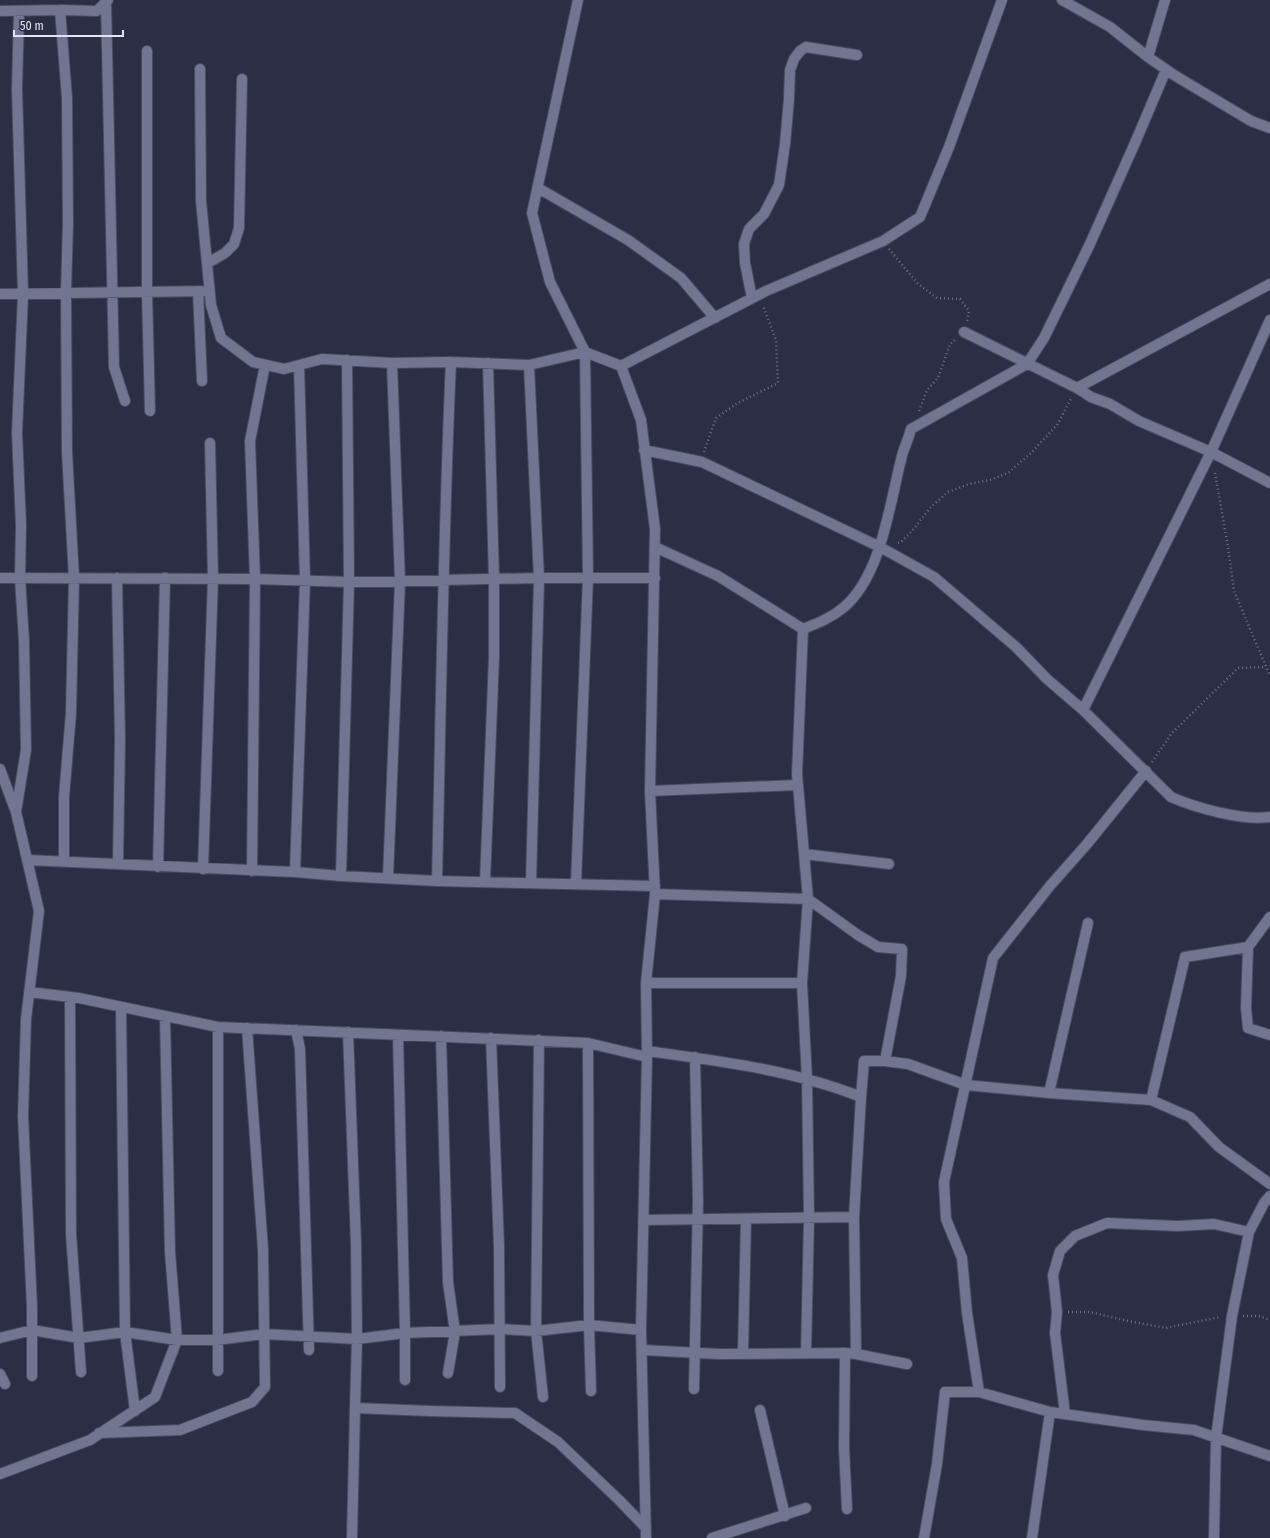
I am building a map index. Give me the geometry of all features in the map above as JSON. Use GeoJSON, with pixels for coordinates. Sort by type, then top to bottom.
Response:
{"type":"FeatureCollection","features":[{"type":"Feature","properties":{"kind":"street"},"geometry":{"type":"LineString","coordinates":[[576,884],[588,577],[585,352],[550,282],[532,213],[578,0]]}},
{"type":"Feature","properties":{"kind":"street"},"geometry":{"type":"LineString","coordinates":[[200,70],[201,201],[208,263],[210,305],[221,338],[253,362],[284,369],[322,359],[392,363],[451,362],[529,365],[585,352],[621,366],[755,297],[883,241],[920,217],[949,146],[1002,0]]}},
{"type":"Feature","properties":{"kind":"street"},"geometry":{"type":"LineString","coordinates":[[1062,0],[1110,27],[1166,70],[1251,121],[1270,128]]}},
{"type":"Feature","properties":{"kind":"street"},"geometry":{"type":"LineString","coordinates":[[1148,57],[1165,0]]}},
{"type":"Feature","properties":{"kind":"street"},"geometry":{"type":"LineString","coordinates":[[0,11],[97,11],[107,1]]}},
{"type":"Feature","properties":{"kind":"street"},"geometry":{"type":"LineString","coordinates":[[107,1],[114,367],[124,401]]}},
{"type":"Feature","properties":{"kind":"street"},"geometry":{"type":"LineString","coordinates":[[60,10],[67,98],[67,452],[74,578],[71,713],[64,796],[64,862]]}},
{"type":"Feature","properties":{"kind":"street"},"geometry":{"type":"LineString","coordinates":[[16,812],[26,750],[24,641],[20,578],[21,525],[17,433],[23,294],[17,89],[19,11]]}},
{"type":"Feature","properties":{"kind":"street"},"geometry":{"type":"LineString","coordinates":[[755,297],[744,263],[744,244],[749,229],[764,214],[779,185],[785,144],[790,70],[794,59],[800,51],[806,47],[857,54]]}},
{"type":"Feature","properties":{"kind":"street"},"geometry":{"type":"LineString","coordinates":[[147,51],[147,292],[150,411]]}},
{"type":"Feature","properties":{"kind":"street"},"geometry":{"type":"LineString","coordinates":[[803,629],[826,620],[844,607],[864,584],[880,547],[903,452],[912,429],[1027,364],[1044,338],[1089,246],[1166,70]]}},
{"type":"Feature","properties":{"kind":"street"},"geometry":{"type":"LineString","coordinates":[[208,263],[225,253],[234,244],[239,228],[242,79]]}},
{"type":"Feature","properties":{"kind":"street"},"geometry":{"type":"LineString","coordinates":[[538,188],[628,240],[681,278],[715,318]]}},
{"type":"Feature","properties":{"kind":"street"},"geometry":{"type":"LineString","coordinates":[[1077,388],[1270,284]]}},
{"type":"Feature","properties":{"kind":"street"},"geometry":{"type":"LineString","coordinates":[[198,291],[202,381]]}},
{"type":"Feature","properties":{"kind":"street"},"geometry":{"type":"LineString","coordinates":[[0,294],[209,291]]}},
{"type":"Feature","properties":{"kind":"street"},"geometry":{"type":"LineString","coordinates":[[1083,710],[1211,452],[1270,320]]}},
{"type":"Feature","properties":{"kind":"street"},"geometry":{"type":"LineString","coordinates":[[964,332],[1077,388],[1091,398],[1110,404],[1139,421],[1211,452],[1270,483]]}},
{"type":"Feature","properties":{"kind":"street"},"geometry":{"type":"LineString","coordinates":[[341,876],[349,582],[347,360]]}},
{"type":"Feature","properties":{"kind":"street"},"geometry":{"type":"LineString","coordinates":[[437,881],[445,484],[451,362]]}},
{"type":"Feature","properties":{"kind":"street"},"geometry":{"type":"LineString","coordinates":[[388,878],[400,581],[392,363]]}},
{"type":"Feature","properties":{"kind":"street"},"geometry":{"type":"LineString","coordinates":[[485,882],[494,657],[494,579],[488,363]]}},
{"type":"Feature","properties":{"kind":"street"},"geometry":{"type":"LineString","coordinates":[[252,871],[255,578],[250,441],[265,365]]}},
{"type":"Feature","properties":{"kind":"street"},"geometry":{"type":"LineString","coordinates":[[295,872],[305,580],[298,365]]}},
{"type":"Feature","properties":{"kind":"street"},"geometry":{"type":"LineString","coordinates":[[529,365],[538,578],[531,883]]}},
{"type":"Feature","properties":{"kind":"street"},"geometry":{"type":"LineString","coordinates":[[621,366],[641,420],[655,547],[650,791],[655,890],[646,983],[647,1054],[641,1330],[643,1350],[646,1533]]}},
{"type":"Feature","properties":{"kind":"street"},"geometry":{"type":"LineString","coordinates":[[203,869],[213,578],[210,443]]}},
{"type":"Feature","properties":{"kind":"street"},"geometry":{"type":"LineString","coordinates":[[644,450],[702,462],[880,547],[934,577],[1016,647],[1047,679],[1083,710],[1171,797],[1188,804],[1215,811],[1260,819],[1270,817]]}},
{"type":"Feature","properties":{"kind":"street"},"geometry":{"type":"LineString","coordinates":[[655,547],[718,576],[803,629]]}},
{"type":"Feature","properties":{"kind":"street"},"geometry":{"type":"LineString","coordinates":[[0,578],[255,578],[349,582],[588,577],[654,578]]}},
{"type":"Feature","properties":{"kind":"street"},"geometry":{"type":"LineString","coordinates":[[117,578],[120,739],[118,864]]}},
{"type":"Feature","properties":{"kind":"street"},"geometry":{"type":"LineString","coordinates":[[158,867],[165,578]]}},
{"type":"Feature","properties":{"kind":"street"},"geometry":{"type":"LineString","coordinates":[[803,629],[796,774],[808,899],[802,983],[807,1079],[809,1218],[806,1353]]}},
{"type":"Feature","properties":{"kind":"street"},"geometry":{"type":"LineString","coordinates":[[0,769],[16,812],[39,911],[26,1019],[23,1116],[32,1330],[32,1376]]}},
{"type":"Feature","properties":{"kind":"street"},"geometry":{"type":"LineString","coordinates":[[979,1392],[967,1313],[962,1258],[946,1219],[944,1182],[993,958],[1049,887],[1087,844],[1146,771]]}},
{"type":"Feature","properties":{"kind":"street"},"geometry":{"type":"LineString","coordinates":[[650,791],[797,785]]}},
{"type":"Feature","properties":{"kind":"street"},"geometry":{"type":"LineString","coordinates":[[804,854],[889,864]]}},
{"type":"Feature","properties":{"kind":"street"},"geometry":{"type":"LineString","coordinates":[[27,860],[295,872],[437,881],[576,884],[808,899],[858,935],[878,947],[902,949],[901,976],[885,1061]]}},
{"type":"Feature","properties":{"kind":"street"},"geometry":{"type":"LineString","coordinates":[[1270,918],[1248,946],[1246,1008],[1248,1028],[1270,1035]]}},
{"type":"Feature","properties":{"kind":"street"},"geometry":{"type":"LineString","coordinates":[[1049,1093],[1088,923]]}},
{"type":"Feature","properties":{"kind":"street"},"geometry":{"type":"LineString","coordinates":[[1151,1100],[1185,957],[1248,946]]}},
{"type":"Feature","properties":{"kind":"street"},"geometry":{"type":"LineString","coordinates":[[646,983],[802,983]]}},
{"type":"Feature","properties":{"kind":"street"},"geometry":{"type":"LineString","coordinates":[[29,992],[70,997],[218,1027],[588,1043],[647,1054],[695,1057],[807,1079],[839,1088],[861,1097]]}},
{"type":"Feature","properties":{"kind":"street"},"geometry":{"type":"LineString","coordinates":[[70,997],[71,1234],[81,1372]]}},
{"type":"Feature","properties":{"kind":"street"},"geometry":{"type":"LineString","coordinates":[[121,1008],[125,1332],[135,1410]]}},
{"type":"Feature","properties":{"kind":"street"},"geometry":{"type":"LineString","coordinates":[[0,1474],[90,1440],[155,1398],[177,1340],[170,1252],[165,1017]]}},
{"type":"Feature","properties":{"kind":"street"},"geometry":{"type":"LineString","coordinates":[[218,1027],[218,1371]]}},
{"type":"Feature","properties":{"kind":"street"},"geometry":{"type":"LineString","coordinates":[[99,1433],[180,1430],[252,1402],[265,1387],[263,1250],[247,1028]]}},
{"type":"Feature","properties":{"kind":"street"},"geometry":{"type":"LineString","coordinates":[[296,1030],[300,1049],[310,1337],[309,1350]]}},
{"type":"Feature","properties":{"kind":"street"},"geometry":{"type":"LineString","coordinates":[[348,1032],[356,1243],[357,1339],[352,1538]]}},
{"type":"Feature","properties":{"kind":"street"},"geometry":{"type":"LineString","coordinates":[[398,1034],[405,1380]]}},
{"type":"Feature","properties":{"kind":"street"},"geometry":{"type":"LineString","coordinates":[[441,1036],[448,1282],[455,1332],[448,1373]]}},
{"type":"Feature","properties":{"kind":"street"},"geometry":{"type":"LineString","coordinates":[[491,1038],[500,1246],[500,1387]]}},
{"type":"Feature","properties":{"kind":"street"},"geometry":{"type":"LineString","coordinates":[[539,1040],[536,1330],[543,1397]]}},
{"type":"Feature","properties":{"kind":"street"},"geometry":{"type":"LineString","coordinates":[[588,1043],[589,1325],[591,1391]]}},
{"type":"Feature","properties":{"kind":"street"},"geometry":{"type":"LineString","coordinates":[[694,1389],[697,1220],[695,1057]]}},
{"type":"Feature","properties":{"kind":"street"},"geometry":{"type":"LineString","coordinates":[[856,1354],[854,1217],[864,1061],[885,1061],[908,1064],[966,1085],[1049,1093],[1151,1100],[1190,1117],[1219,1147],[1270,1184]]}},
{"type":"Feature","properties":{"kind":"street"},"geometry":{"type":"LineString","coordinates":[[1214,1538],[1216,1438],[1232,1316],[1249,1232],[1264,1203],[1270,1196]]}},
{"type":"Feature","properties":{"kind":"street"},"geometry":{"type":"LineString","coordinates":[[644,1220],[854,1217]]}},
{"type":"Feature","properties":{"kind":"street"},"geometry":{"type":"LineString","coordinates":[[743,1354],[746,1219]]}},
{"type":"Feature","properties":{"kind":"street"},"geometry":{"type":"LineString","coordinates":[[1065,1414],[1055,1333],[1057,1312],[1053,1275],[1060,1251],[1075,1236],[1107,1223],[1178,1226],[1214,1224],[1249,1232]]}},
{"type":"Feature","properties":{"kind":"street"},"geometry":{"type":"LineString","coordinates":[[0,1338],[32,1330],[78,1338],[125,1332],[177,1340],[217,1340],[264,1334],[357,1339],[405,1333],[501,1329],[536,1330],[589,1325],[641,1330]]}},
{"type":"Feature","properties":{"kind":"street"},"geometry":{"type":"LineString","coordinates":[[643,1350],[719,1354],[845,1353],[907,1364]]}},
{"type":"Feature","properties":{"kind":"street"},"geometry":{"type":"LineString","coordinates":[[845,1353],[844,1448],[847,1508]]}},
{"type":"Feature","properties":{"kind":"street"},"geometry":{"type":"LineString","coordinates":[[0,1374],[5,1384]]}},
{"type":"Feature","properties":{"kind":"street"},"geometry":{"type":"LineString","coordinates":[[924,1538],[937,1464],[945,1392],[979,1392],[1050,1412],[1143,1425],[1194,1430],[1270,1456]]}},
{"type":"Feature","properties":{"kind":"street"},"geometry":{"type":"LineString","coordinates":[[355,1408],[515,1413],[558,1442],[619,1500],[646,1533]]}},
{"type":"Feature","properties":{"kind":"street"},"geometry":{"type":"LineString","coordinates":[[760,1410],[785,1516]]}},
{"type":"Feature","properties":{"kind":"street"},"geometry":{"type":"LineString","coordinates":[[1032,1538],[1050,1412]]}},
{"type":"Feature","properties":{"kind":"street"},"geometry":{"type":"LineString","coordinates":[[712,1538],[785,1516],[806,1508]]}},
{"type":"Feature","properties":{"kind":"path"},"geometry":{"type":"LineString","coordinates":[[883,241],[918,284],[937,298],[960,299],[969,311],[964,332],[950,344],[938,378],[927,390],[912,429]]}},
{"type":"Feature","properties":{"kind":"path"},"geometry":{"type":"LineString","coordinates":[[702,462],[707,439],[716,418],[736,404],[778,383],[776,340],[755,297]]}},
{"type":"Feature","properties":{"kind":"path"},"geometry":{"type":"LineString","coordinates":[[880,547],[901,542],[912,531],[930,507],[948,492],[969,484],[990,480],[1008,473],[1032,452],[1057,425],[1077,388]]}},
{"type":"Feature","properties":{"kind":"path"},"geometry":{"type":"LineString","coordinates":[[1211,452],[1228,547],[1234,591],[1270,676]]}},
{"type":"Feature","properties":{"kind":"path"},"geometry":{"type":"LineString","coordinates":[[1146,771],[1172,733],[1238,668],[1266,667]]}},
{"type":"Feature","properties":{"kind":"path"},"geometry":{"type":"LineString","coordinates":[[1057,1312],[1090,1312],[1166,1328],[1216,1317],[1259,1316],[1270,1320]]}}]}
